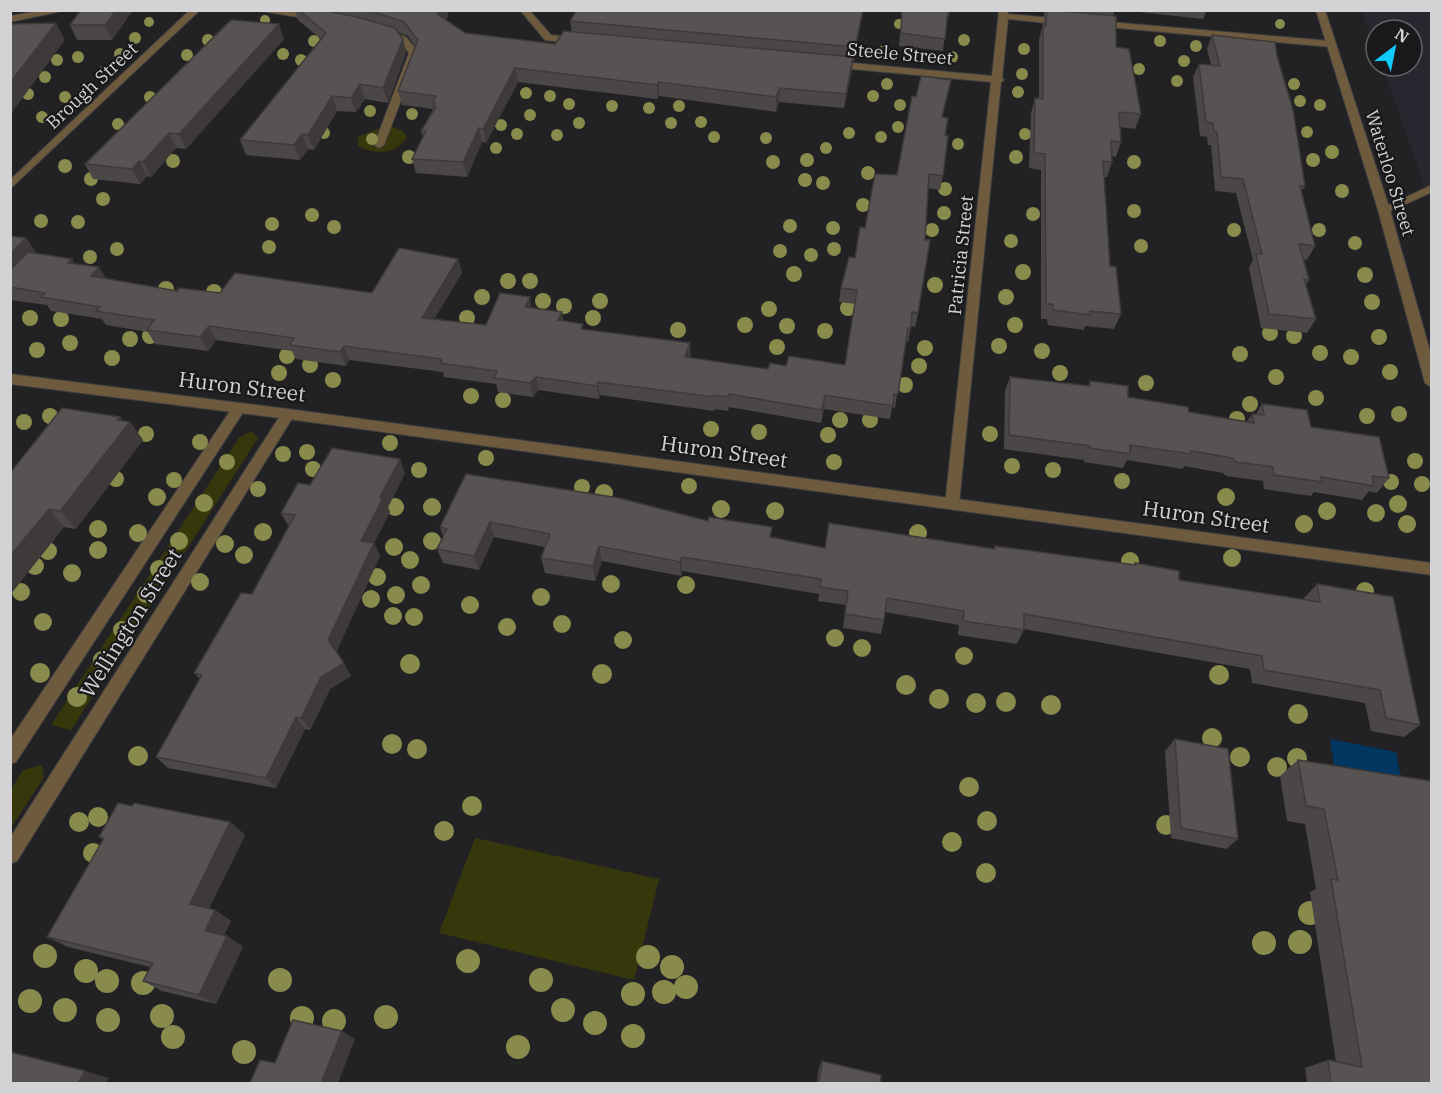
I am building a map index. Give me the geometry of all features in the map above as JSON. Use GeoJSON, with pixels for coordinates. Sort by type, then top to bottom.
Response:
{"type":"FeatureCollection","features":[{"type":"Feature","properties":{"kind":"street"},"geometry":{"type":"LineString","coordinates":[[10,19],[63,10]]}},
{"type":"Feature","properties":{"kind":"street","name":"Brough Street"},"geometry":{"type":"LineString","coordinates":[[10,186],[196,10]]}},
{"type":"Feature","properties":{"kind":"street"},"geometry":{"type":"LineString","coordinates":[[259,10],[329,20]]}},
{"type":"Feature","properties":{"kind":"street"},"geometry":{"type":"LineString","coordinates":[[524,10],[548,38],[584,41]]}},
{"type":"Feature","properties":{"kind":"street","name":"Waterloo Street"},"geometry":{"type":"LineString","coordinates":[[1320,10],[1384,210],[1431,383]]}},
{"type":"Feature","properties":{"kind":"street"},"geometry":{"type":"LineString","coordinates":[[1004,13],[1074,22]]}},
{"type":"Feature","properties":{"kind":"street","name":"Patricia Street"},"geometry":{"type":"LineString","coordinates":[[952,504],[999,80],[1004,13]]}},
{"type":"Feature","properties":{"kind":"street"},"geometry":{"type":"LineString","coordinates":[[1086,23],[1331,44]]}},
{"type":"Feature","properties":{"kind":"street"},"geometry":{"type":"LineString","coordinates":[[374,30],[403,39],[414,53],[379,145]]}},
{"type":"Feature","properties":{"kind":"street","name":"Steele Street"},"geometry":{"type":"LineString","coordinates":[[821,63],[999,80]]}},
{"type":"Feature","properties":{"kind":"street"},"geometry":{"type":"LineString","coordinates":[[1384,210],[1431,188]]}},
{"type":"Feature","properties":{"kind":"street","name":"Huron Street"},"geometry":{"type":"LineString","coordinates":[[10,379],[288,414],[1431,570]]}},
{"type":"Feature","properties":{"kind":"street","name":"Wellington Street"},"geometry":{"type":"LineString","coordinates":[[10,756],[239,408]]}},
{"type":"Feature","properties":{"kind":"street","name":"Wellington Street"},"geometry":{"type":"LineString","coordinates":[[10,855],[288,414]]}},
{"type":"Feature","properties":{"kind":"shaded area"},"geometry":{"type":"Polygon","coordinates":[[[1361,11],[1431,11],[1431,203],[1386,78],[1424,78],[1424,18],[1364,19],[1361,11]]]}},
{"type":"Feature","properties":{"kind":"shaded area"},"geometry":{"type":"Polygon","coordinates":[[[393,127],[403,131],[407,138],[396,148],[378,152],[358,146],[358,137],[377,129],[393,127]]]}},
{"type":"Feature","properties":{"kind":"shaded area"},"geometry":{"type":"Polygon","coordinates":[[[251,431],[258,438],[71,730],[51,725],[239,438],[251,431]]]}},
{"type":"Feature","properties":{"kind":"shaded area"},"geometry":{"type":"Polygon","coordinates":[[[42,765],[44,777],[11,828],[11,789],[23,770],[42,765]]]}},
{"type":"Feature","properties":{"kind":"shaded area"},"geometry":{"type":"Polygon","coordinates":[[[475,838],[659,879],[634,980],[439,933],[475,838]]]}},
{"type":"Feature","properties":{"kind":"water"},"geometry":{"type":"Polygon","coordinates":[[[1330,739],[1396,752],[1401,779],[1334,766],[1330,739]]]}},
{"type":"Feature","properties":{"kind":"building"},"geometry":{"type":"Polygon","coordinates":[[[81,10],[116,10],[105,25],[70,25],[81,10]]]}},
{"type":"Feature","properties":{"kind":"building"},"geometry":{"type":"Polygon","coordinates":[[[299,10],[322,10],[395,28],[403,39],[383,88],[360,84],[351,98],[332,96],[308,135],[302,134],[294,145],[240,140],[326,33],[299,10]]]}},
{"type":"Feature","properties":{"kind":"building"},"geometry":{"type":"Polygon","coordinates":[[[368,10],[440,10],[437,14],[465,33],[555,44],[564,31],[853,57],[846,94],[780,88],[776,97],[659,82],[657,85],[515,68],[483,129],[479,128],[463,162],[412,159],[426,131],[421,131],[436,107],[433,106],[435,103],[432,103],[436,96],[398,91],[418,40],[404,22],[368,10]]]}},
{"type":"Feature","properties":{"kind":"building"},"geometry":{"type":"Polygon","coordinates":[[[577,10],[863,10],[855,47],[570,21],[577,10]]]}},
{"type":"Feature","properties":{"kind":"building"},"geometry":{"type":"Polygon","coordinates":[[[902,10],[948,10],[945,39],[901,33],[902,10]]]}},
{"type":"Feature","properties":{"kind":"building"},"geometry":{"type":"Polygon","coordinates":[[[1047,10],[1116,16],[1116,47],[1129,49],[1141,114],[1119,112],[1121,142],[1111,141],[1112,162],[1103,161],[1110,266],[1116,267],[1121,314],[1090,311],[1090,315],[1053,310],[1053,304],[1046,304],[1045,154],[1034,153],[1035,98],[1043,99],[1043,26],[1046,26],[1047,10]]]}},
{"type":"Feature","properties":{"kind":"building"},"geometry":{"type":"Polygon","coordinates":[[[231,20],[279,24],[179,134],[169,133],[143,162],[139,161],[132,169],[85,164],[231,20]]]}},
{"type":"Feature","properties":{"kind":"building"},"geometry":{"type":"Polygon","coordinates":[[[56,23],[10,83],[10,24],[56,23]]]}},
{"type":"Feature","properties":{"kind":"building"},"geometry":{"type":"Polygon","coordinates":[[[1212,35],[1275,42],[1293,110],[1305,186],[1300,186],[1315,246],[1299,244],[1309,280],[1304,279],[1316,319],[1269,314],[1256,254],[1262,254],[1243,179],[1221,177],[1217,132],[1214,131],[1213,123],[1206,122],[1199,64],[1220,66],[1212,35]]]}},
{"type":"Feature","properties":{"kind":"building"},"geometry":{"type":"Polygon","coordinates":[[[921,76],[951,80],[942,117],[948,118],[945,135],[948,136],[943,176],[929,174],[925,240],[930,240],[918,313],[912,312],[898,394],[894,394],[893,406],[825,395],[822,410],[729,394],[729,397],[714,395],[714,397],[598,382],[597,386],[536,377],[530,383],[494,378],[497,371],[440,363],[442,359],[344,346],[340,352],[290,345],[294,338],[209,326],[200,337],[147,330],[154,320],[96,311],[100,307],[41,297],[45,293],[10,287],[10,270],[28,252],[72,259],[68,263],[99,267],[91,276],[177,291],[179,288],[220,293],[235,273],[372,293],[399,248],[458,259],[422,318],[486,325],[500,293],[530,297],[525,307],[562,312],[558,320],[583,324],[581,329],[690,343],[685,357],[768,369],[770,363],[786,366],[789,356],[845,365],[857,290],[841,288],[849,257],[855,258],[860,227],[865,228],[875,174],[897,175],[912,96],[916,97],[921,76]]]}},
{"type":"Feature","properties":{"kind":"building"},"geometry":{"type":"Polygon","coordinates":[[[10,236],[26,238],[10,254],[10,236]]]}},
{"type":"Feature","properties":{"kind":"building"},"geometry":{"type":"Polygon","coordinates":[[[1010,377],[1090,386],[1090,381],[1128,386],[1128,397],[1188,407],[1189,412],[1254,423],[1252,414],[1264,415],[1262,404],[1307,410],[1311,427],[1379,437],[1389,478],[1372,476],[1374,486],[1321,477],[1322,482],[1274,475],[1273,467],[1236,462],[1232,458],[1191,451],[1191,454],[1130,445],[1130,454],[1009,435],[1010,377]]]}},
{"type":"Feature","properties":{"kind":"building"},"geometry":{"type":"Polygon","coordinates":[[[62,408],[120,417],[117,420],[130,422],[60,511],[49,509],[10,556],[10,473],[62,408]]]}},
{"type":"Feature","properties":{"kind":"building"},"geometry":{"type":"Polygon","coordinates":[[[332,448],[400,459],[361,541],[374,543],[328,640],[344,663],[321,677],[301,718],[296,717],[266,778],[156,757],[202,675],[194,673],[241,593],[252,594],[295,515],[281,513],[298,483],[310,485],[332,448]]]}},
{"type":"Feature","properties":{"kind":"building"},"geometry":{"type":"Polygon","coordinates":[[[466,474],[619,498],[708,521],[709,517],[772,527],[770,537],[825,548],[829,523],[995,549],[995,546],[1135,565],[1135,563],[1179,571],[1179,580],[1320,602],[1317,584],[1393,597],[1420,725],[1386,718],[1380,690],[1264,670],[1262,656],[1024,614],[1024,630],[963,621],[964,611],[887,598],[884,620],[845,614],[848,591],[820,587],[821,579],[682,557],[680,562],[599,546],[593,566],[541,558],[550,534],[490,522],[474,556],[437,549],[447,529],[440,527],[466,474]]]}},
{"type":"Feature","properties":{"kind":"building"},"geometry":{"type":"Polygon","coordinates":[[[1175,739],[1228,749],[1238,839],[1181,828],[1175,739]]]}},
{"type":"Feature","properties":{"kind":"building"},"geometry":{"type":"Polygon","coordinates":[[[1298,760],[1431,781],[1431,1083],[1331,1083],[1328,1060],[1362,1067],[1331,879],[1338,880],[1324,809],[1306,806],[1298,760]]]}},
{"type":"Feature","properties":{"kind":"building"},"geometry":{"type":"Polygon","coordinates":[[[118,803],[132,806],[134,803],[230,822],[190,904],[215,910],[205,931],[227,936],[199,995],[143,981],[153,963],[47,937],[104,838],[99,837],[118,803]]]}},
{"type":"Feature","properties":{"kind":"building"},"geometry":{"type":"Polygon","coordinates":[[[293,1020],[342,1031],[321,1083],[250,1083],[260,1060],[275,1063],[293,1020]]]}},
{"type":"Feature","properties":{"kind":"building"},"geometry":{"type":"Polygon","coordinates":[[[10,1052],[85,1071],[78,1083],[10,1083],[10,1052]]]}},
{"type":"Feature","properties":{"kind":"building"},"geometry":{"type":"Polygon","coordinates":[[[822,1061],[881,1075],[880,1083],[819,1083],[822,1061]]]}}]}
